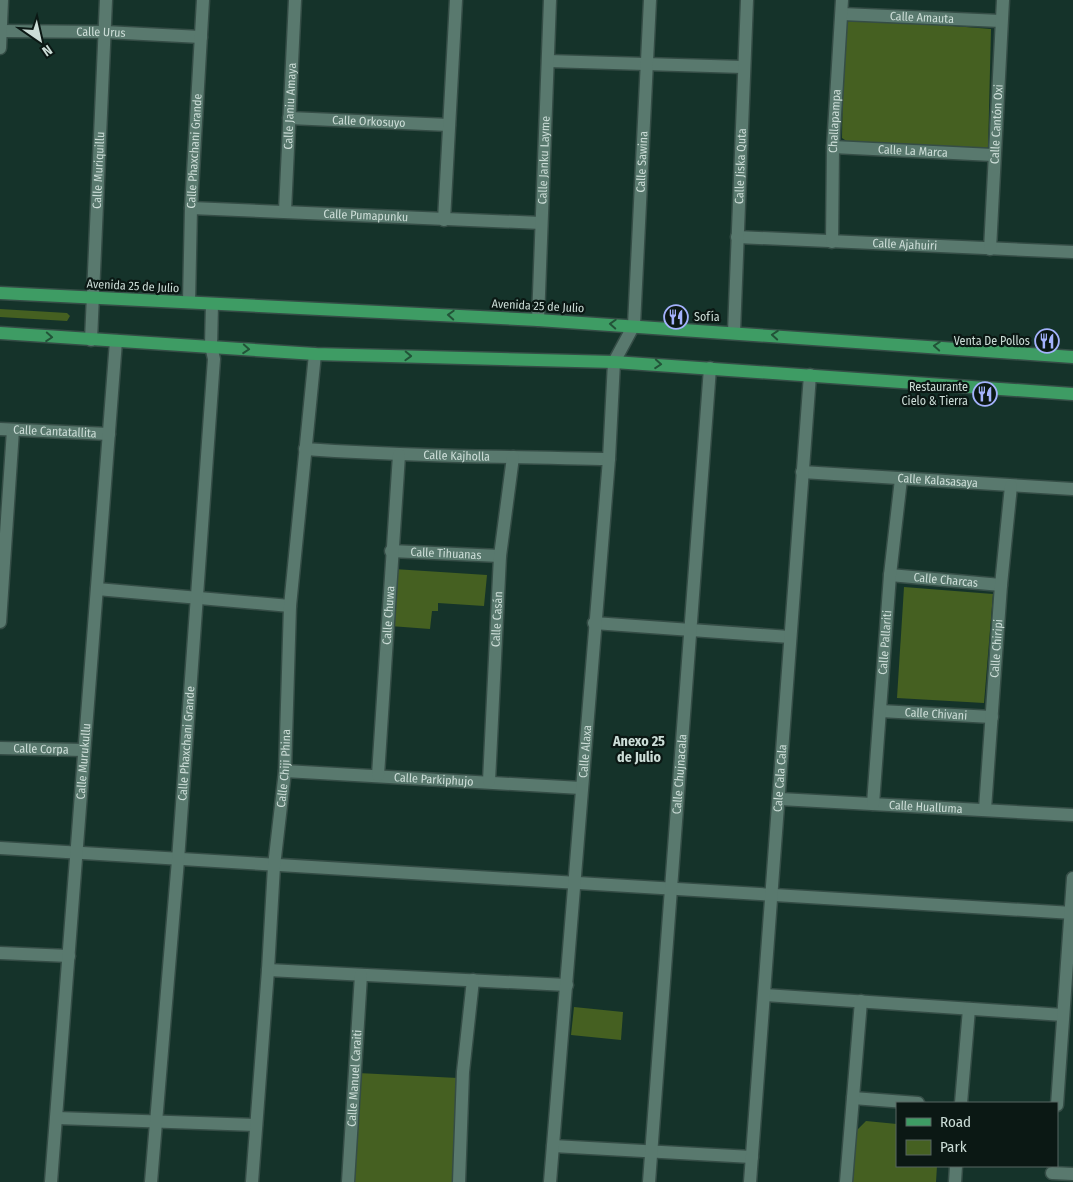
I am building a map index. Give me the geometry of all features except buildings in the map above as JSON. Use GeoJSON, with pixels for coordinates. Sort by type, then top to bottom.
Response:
{"type":"FeatureCollection","features":[{"type":"Feature","properties":{"kind":"main road","name":"Avenida 25 de Julio"},"geometry":{"type":"LineString","coordinates":[[0,293],[538,320],[734,332],[1073,357]]}},
{"type":"Feature","properties":{"kind":"main road"},"geometry":{"type":"LineString","coordinates":[[0,333],[315,354],[614,362],[1073,394]]}},
{"type":"Feature","properties":{"kind":"street"},"geometry":{"type":"LineString","coordinates":[[0,48],[2,0]]}},
{"type":"Feature","properties":{"kind":"street","name":"Calle Muriquillu"},"geometry":{"type":"LineString","coordinates":[[91,340],[106,0]]}},
{"type":"Feature","properties":{"kind":"street","name":"Calle Phaxchani Grande"},"geometry":{"type":"LineString","coordinates":[[189,302],[191,208],[203,0]]}},
{"type":"Feature","properties":{"kind":"street","name":"Calle Janiu Amaya"},"geometry":{"type":"LineString","coordinates":[[285,211],[295,0]]}},
{"type":"Feature","properties":{"kind":"street"},"geometry":{"type":"LineString","coordinates":[[444,220],[456,0]]}},
{"type":"Feature","properties":{"kind":"street","name":"Calle Janku Layme"},"geometry":{"type":"LineString","coordinates":[[538,320],[550,0]]}},
{"type":"Feature","properties":{"kind":"street","name":"Calle Sawina"},"geometry":{"type":"LineString","coordinates":[[634,326],[650,0]]}},
{"type":"Feature","properties":{"kind":"street","name":"Calle Jiska Quta"},"geometry":{"type":"LineString","coordinates":[[734,332],[747,0]]}},
{"type":"Feature","properties":{"kind":"street","name":"Challapampa"},"geometry":{"type":"LineString","coordinates":[[832,242],[833,147],[842,0]]}},
{"type":"Feature","properties":{"kind":"street","name":"Calle Cantón Oxi"},"geometry":{"type":"LineString","coordinates":[[990,249],[993,155],[1002,0]]}},
{"type":"Feature","properties":{"kind":"street","name":"Calle Amauta"},"geometry":{"type":"LineString","coordinates":[[842,14],[1001,22]]}},
{"type":"Feature","properties":{"kind":"street","name":"Calle Urus"},"geometry":{"type":"LineString","coordinates":[[1,31],[105,32],[201,37]]}},
{"type":"Feature","properties":{"kind":"street"},"geometry":{"type":"LineString","coordinates":[[548,61],[743,67]]}},
{"type":"Feature","properties":{"kind":"street","name":"Calle Orkosuyo"},"geometry":{"type":"LineString","coordinates":[[289,118],[449,126]]}},
{"type":"Feature","properties":{"kind":"street","name":"Calle La Marca"},"geometry":{"type":"LineString","coordinates":[[833,147],[993,155]]}},
{"type":"Feature","properties":{"kind":"street","name":"Calle Pumapunku"},"geometry":{"type":"LineString","coordinates":[[191,208],[542,223]]}},
{"type":"Feature","properties":{"kind":"street","name":"Calle Ajahuiri"},"geometry":{"type":"LineString","coordinates":[[737,238],[1073,252]]}},
{"type":"Feature","properties":{"kind":"street","name":"Calle Phaxchani Grande"},"geometry":{"type":"LineString","coordinates":[[151,1182],[178,860],[195,599],[214,358],[211,346],[212,304]]}},
{"type":"Feature","properties":{"kind":"street","name":"Calle Alaxa"},"geometry":{"type":"LineString","coordinates":[[550,1182],[567,985],[614,362],[634,326]]}},
{"type":"Feature","properties":{"kind":"street","name":"Calle Murukullu"},"geometry":{"type":"LineString","coordinates":[[51,1182],[70,956],[75,852],[116,341]]}},
{"type":"Feature","properties":{"kind":"street","name":"Calle Chiji Phina"},"geometry":{"type":"LineString","coordinates":[[252,1182],[274,866],[285,771],[290,606],[315,354]]}},
{"type":"Feature","properties":{"kind":"street","name":"Calle Chujnacala"},"geometry":{"type":"LineString","coordinates":[[649,1182],[710,368]]}},
{"type":"Feature","properties":{"kind":"street","name":"Cale Cala Cala"},"geometry":{"type":"LineString","coordinates":[[750,1182],[773,895],[810,375]]}},
{"type":"Feature","properties":{"kind":"street"},"geometry":{"type":"LineString","coordinates":[[0,622],[6,429]]}},
{"type":"Feature","properties":{"kind":"street","name":"Calle Cantatallita"},"geometry":{"type":"LineString","coordinates":[[6,429],[109,434]]}},
{"type":"Feature","properties":{"kind":"street","name":"Calle Kajholla"},"geometry":{"type":"LineString","coordinates":[[305,449],[399,455],[608,459]]}},
{"type":"Feature","properties":{"kind":"street","name":"Calle Chuwa"},"geometry":{"type":"LineString","coordinates":[[378,775],[391,551],[399,455]]}},
{"type":"Feature","properties":{"kind":"street","name":"Calle Casán"},"geometry":{"type":"LineString","coordinates":[[489,781],[500,556],[513,457]]}},
{"type":"Feature","properties":{"kind":"street","name":"Calle Kalasasaya"},"geometry":{"type":"LineString","coordinates":[[802,472],[901,480],[1073,489]]}},
{"type":"Feature","properties":{"kind":"street","name":"Calle Pallariti"},"geometry":{"type":"LineString","coordinates":[[873,804],[890,575],[901,480]]}},
{"type":"Feature","properties":{"kind":"street","name":"Calle Chiripi"},"geometry":{"type":"LineString","coordinates":[[985,810],[1001,585],[1011,486]]}},
{"type":"Feature","properties":{"kind":"street","name":"Calle Tihuanas"},"geometry":{"type":"LineString","coordinates":[[391,551],[500,556]]}},
{"type":"Feature","properties":{"kind":"street","name":"Calle Charcas"},"geometry":{"type":"LineString","coordinates":[[890,575],[1001,585]]}},
{"type":"Feature","properties":{"kind":"street"},"geometry":{"type":"LineString","coordinates":[[97,589],[290,606]]}},
{"type":"Feature","properties":{"kind":"street"},"geometry":{"type":"LineString","coordinates":[[594,623],[790,637]]}},
{"type":"Feature","properties":{"kind":"street","name":"Calle Chivani"},"geometry":{"type":"LineString","coordinates":[[880,711],[992,717]]}},
{"type":"Feature","properties":{"kind":"street","name":"Calle Corpa"},"geometry":{"type":"LineString","coordinates":[[0,748],[83,750]]}},
{"type":"Feature","properties":{"kind":"street","name":"Calle Parkiphujo"},"geometry":{"type":"LineString","coordinates":[[285,771],[489,781],[581,788]]}},
{"type":"Feature","properties":{"kind":"street","name":"Calle Hualluma"},"geometry":{"type":"LineString","coordinates":[[780,799],[1073,815]]}},
{"type":"Feature","properties":{"kind":"street"},"geometry":{"type":"LineString","coordinates":[[0,848],[1071,913]]}},
{"type":"Feature","properties":{"kind":"street"},"geometry":{"type":"LineString","coordinates":[[1057,1102],[1073,878]]}},
{"type":"Feature","properties":{"kind":"street"},"geometry":{"type":"LineString","coordinates":[[0,953],[70,956]]}},
{"type":"Feature","properties":{"kind":"street"},"geometry":{"type":"LineString","coordinates":[[268,970],[567,985]]}},
{"type":"Feature","properties":{"kind":"street","name":"Calle Manuel Caraiti"},"geometry":{"type":"LineString","coordinates":[[348,1182],[361,975]]}},
{"type":"Feature","properties":{"kind":"street"},"geometry":{"type":"LineString","coordinates":[[459,1182],[463,1072],[472,980]]}},
{"type":"Feature","properties":{"kind":"street"},"geometry":{"type":"LineString","coordinates":[[765,995],[1063,1015]]}},
{"type":"Feature","properties":{"kind":"street"},"geometry":{"type":"LineString","coordinates":[[846,1182],[861,1001]]}},
{"type":"Feature","properties":{"kind":"street"},"geometry":{"type":"LineString","coordinates":[[961,1102],[969,1009]]}},
{"type":"Feature","properties":{"kind":"street"},"geometry":{"type":"LineString","coordinates":[[853,1098],[905,1102]]}},
{"type":"Feature","properties":{"kind":"street"},"geometry":{"type":"LineString","coordinates":[[57,1118],[256,1125]]}},
{"type":"Feature","properties":{"kind":"street"},"geometry":{"type":"LineString","coordinates":[[553,1146],[752,1156]]}},
{"type":"Feature","properties":{"kind":"street"},"geometry":{"type":"LineString","coordinates":[[955,1182],[956,1167]]}},
{"type":"Feature","properties":{"kind":"street"},"geometry":{"type":"LineString","coordinates":[[1052,1174],[1073,1174]]}},
{"type":"Feature","properties":{"kind":"green space"},"geometry":{"type":"Polygon","coordinates":[[[851,18],[991,29],[988,150],[848,142],[842,138],[844,26],[851,18]]]}},
{"type":"Feature","properties":{"kind":"green space"},"geometry":{"type":"Polygon","coordinates":[[[0,309],[67,313],[70,316],[67,321],[0,317],[0,309]]]}},
{"type":"Feature","properties":{"kind":"green space"},"geometry":{"type":"Polygon","coordinates":[[[394,569],[487,575],[484,606],[438,603],[438,611],[432,611],[430,629],[390,626],[394,569]]]}},
{"type":"Feature","properties":{"kind":"green space"},"geometry":{"type":"Polygon","coordinates":[[[904,587],[993,594],[984,703],[897,698],[904,587]]]}},
{"type":"Feature","properties":{"kind":"green space"},"geometry":{"type":"Polygon","coordinates":[[[574,1007],[623,1012],[621,1040],[571,1035],[574,1007]]]}},
{"type":"Feature","properties":{"kind":"green space"},"geometry":{"type":"Polygon","coordinates":[[[358,1073],[458,1078],[452,1182],[352,1182],[358,1073]]]}},
{"type":"Feature","properties":{"kind":"green space"},"geometry":{"type":"Polygon","coordinates":[[[866,1121],[896,1124],[896,1167],[937,1167],[936,1182],[852,1182],[857,1130],[866,1121]]]}},
{"type":"Feature","properties":{"kind":"place","name":"Sofía"},"geometry":{"type":"Point","coordinates":[676,317]}},
{"type":"Feature","properties":{"kind":"place","name":"Venta De Pollos"},"geometry":{"type":"Point","coordinates":[1047,341]}},
{"type":"Feature","properties":{"kind":"place","name":"Restaurante Cielo & Tierra"},"geometry":{"type":"Point","coordinates":[985,394]}},
{"type":"Feature","properties":{"kind":"district","name":"Anexo 25 de Julio"},"geometry":{"type":"Point","coordinates":[639,750]}}]}
